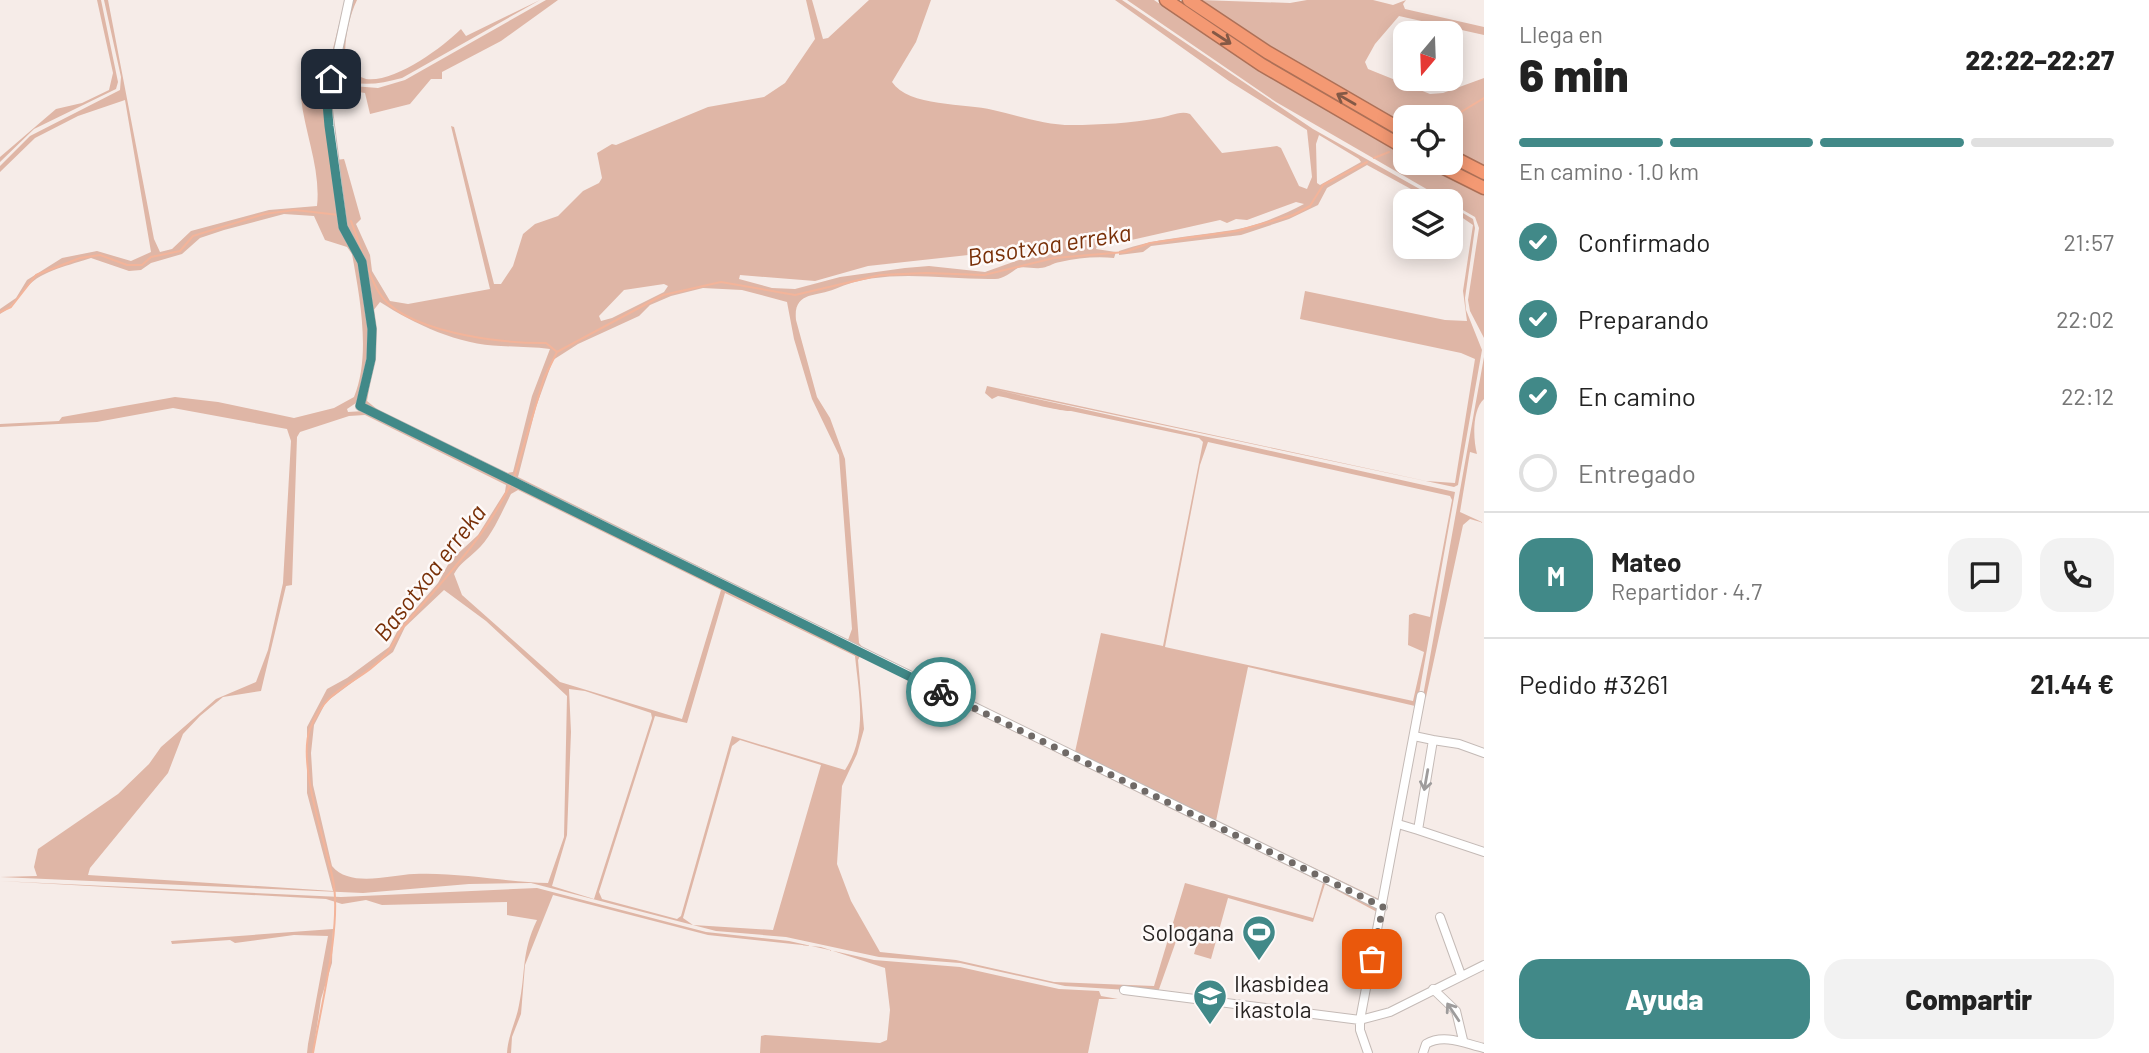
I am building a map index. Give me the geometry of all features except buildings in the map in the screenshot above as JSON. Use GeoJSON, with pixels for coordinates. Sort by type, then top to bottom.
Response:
{"type":"FeatureCollection","features":[{"type":"Feature","properties":{"kind":"highway"},"geometry":{"type":"LineString","coordinates":[[1166,0],[1262,65],[1393,141]]}},
{"type":"Feature","properties":{"kind":"highway"},"geometry":{"type":"LineString","coordinates":[[1189,0],[1268,52],[1393,125]]}},
{"type":"Feature","properties":{"kind":"highway"},"geometry":{"type":"LineString","coordinates":[[1463,162],[1484,173]]}},
{"type":"Feature","properties":{"kind":"highway"},"geometry":{"type":"LineString","coordinates":[[1458,175],[1484,188]]}},
{"type":"Feature","properties":{"kind":"street"},"geometry":{"type":"LineString","coordinates":[[349,0],[327,103],[343,227],[362,262],[372,329],[371,359],[360,406],[1383,907]]}},
{"type":"Feature","properties":{"kind":"street"},"geometry":{"type":"LineString","coordinates":[[1368,1053],[1362,1041],[1360,1020],[1421,696]]}},
{"type":"Feature","properties":{"kind":"street"},"geometry":{"type":"LineString","coordinates":[[1414,736],[1460,744],[1484,754]]}},
{"type":"Feature","properties":{"kind":"street"},"geometry":{"type":"LineString","coordinates":[[1418,830],[1433,740]]}},
{"type":"Feature","properties":{"kind":"street"},"geometry":{"type":"LineString","coordinates":[[1398,824],[1484,852]]}},
{"type":"Feature","properties":{"kind":"street"},"geometry":{"type":"LineString","coordinates":[[1440,917],[1461,975]]}},
{"type":"Feature","properties":{"kind":"street"},"geometry":{"type":"LineString","coordinates":[[1124,990],[1360,1020],[1390,1012],[1484,965]]}},
{"type":"Feature","properties":{"kind":"street"},"geometry":{"type":"LineString","coordinates":[[1433,989],[1456,1012],[1463,1040],[1471,1049],[1484,1048]]}},
{"type":"Feature","properties":{"kind":"street"},"geometry":{"type":"LineString","coordinates":[[1423,1053],[1429,1041],[1463,1040]]}},
{"type":"Feature","properties":{"kind":"shaded area"},"geometry":{"type":"Polygon","coordinates":[[[97,0],[101,0],[118,82],[116,89],[34,129],[0,162],[0,157],[56,109],[82,103],[109,90],[113,73],[97,0]]]}},
{"type":"Feature","properties":{"kind":"shaded area"},"geometry":{"type":"Polygon","coordinates":[[[104,0],[108,0],[154,239],[160,252],[172,249],[191,231],[269,210],[317,206],[317,179],[301,98],[312,94],[325,81],[345,0],[328,85],[341,223],[359,261],[369,351],[359,401],[347,409],[348,412],[364,411],[1378,909],[1377,912],[1325,884],[1313,922],[1228,898],[1211,959],[1194,954],[1199,937],[1180,930],[1158,992],[1065,986],[960,963],[879,957],[786,937],[716,931],[531,883],[469,884],[363,893],[0,877],[37,876],[34,867],[38,849],[118,794],[149,764],[161,747],[216,699],[256,682],[268,650],[283,583],[291,441],[287,429],[173,408],[97,422],[0,427],[0,424],[59,421],[62,417],[175,397],[218,402],[294,418],[334,408],[354,397],[362,364],[362,327],[352,254],[347,247],[325,240],[314,216],[284,214],[224,230],[200,238],[182,254],[151,263],[141,270],[129,271],[91,258],[41,276],[0,314],[0,309],[16,298],[27,280],[62,258],[97,251],[131,261],[151,252],[125,100],[78,116],[35,138],[0,172],[0,166],[30,136],[120,90],[121,77],[104,0]],[[365,415],[349,416],[300,432],[297,437],[292,585],[286,586],[261,691],[223,697],[183,734],[168,773],[90,868],[88,875],[333,891],[307,793],[307,727],[327,689],[347,678],[389,647],[399,628],[438,583],[450,561],[478,535],[505,492],[506,485],[365,415]],[[518,490],[511,494],[487,539],[454,574],[462,595],[560,682],[682,719],[721,590],[518,490]],[[444,590],[405,627],[393,652],[326,702],[314,725],[311,753],[313,785],[332,866],[349,877],[371,879],[431,874],[548,883],[564,837],[567,696],[486,621],[444,590]],[[725,593],[687,723],[655,716],[599,892],[602,899],[677,919],[681,916],[732,736],[845,770],[857,743],[859,729],[860,700],[855,656],[725,593]],[[860,656],[858,660],[864,729],[857,754],[842,786],[837,864],[851,901],[880,952],[956,960],[1054,982],[1154,986],[1185,883],[1313,918],[1323,883],[860,656]],[[569,689],[571,732],[567,835],[552,886],[594,899],[652,718],[651,713],[585,691],[569,689]],[[740,740],[732,746],[683,918],[693,925],[773,930],[821,765],[740,740]]]}},
{"type":"Feature","properties":{"kind":"shaded area"},"geometry":{"type":"Polygon","coordinates":[[[350,0],[357,0],[347,34],[347,68],[366,79],[377,79],[417,63],[461,29],[466,36],[540,0],[402,78],[363,84],[347,82],[335,74],[350,0]]]}},
{"type":"Feature","properties":{"kind":"shaded area"},"geometry":{"type":"Polygon","coordinates":[[[546,0],[558,0],[501,41],[442,72],[442,79],[431,79],[410,104],[370,114],[365,93],[345,90],[340,85],[378,88],[405,80],[546,0]]]}},
{"type":"Feature","properties":{"kind":"shaded area"},"geometry":{"type":"Polygon","coordinates":[[[806,0],[812,0],[823,39],[828,38],[869,0],[931,0],[916,42],[892,82],[911,96],[1062,125],[1127,122],[1186,113],[1190,114],[1222,153],[1277,146],[1281,148],[1299,186],[1307,189],[1312,177],[1307,130],[1229,81],[1115,0],[1122,0],[1313,129],[1420,189],[1411,189],[1367,165],[1327,188],[1318,205],[1289,219],[1241,235],[1151,246],[1143,252],[1119,255],[1119,251],[1146,243],[1246,227],[1304,204],[1296,202],[1247,220],[1236,219],[1227,223],[1220,220],[1097,246],[1096,249],[1116,252],[1114,258],[1080,258],[1043,268],[1020,267],[995,279],[914,276],[874,278],[807,297],[798,304],[796,320],[817,397],[830,418],[845,459],[859,643],[863,648],[1075,752],[1101,633],[1163,646],[1203,442],[1199,438],[998,396],[992,399],[985,393],[987,386],[1426,481],[1455,483],[1475,359],[1461,353],[1300,319],[1305,291],[1445,320],[1467,321],[1463,291],[1473,225],[1463,218],[1463,213],[1473,219],[1475,228],[1465,298],[1466,310],[1482,350],[1458,485],[1454,487],[993,389],[1455,492],[1382,901],[1378,903],[422,433],[507,473],[513,472],[532,396],[550,349],[469,342],[422,325],[380,302],[373,311],[375,353],[367,401],[381,412],[366,405],[364,400],[370,372],[373,335],[369,299],[362,258],[348,230],[336,160],[344,159],[361,219],[356,224],[370,255],[372,271],[390,301],[408,304],[490,289],[451,126],[454,127],[494,284],[501,284],[513,266],[523,234],[535,224],[558,216],[583,191],[599,183],[602,178],[597,153],[612,144],[616,145],[708,107],[764,97],[785,83],[815,39],[806,0]],[[1319,135],[1316,144],[1317,183],[1320,185],[1361,162],[1319,135]],[[1023,249],[868,266],[815,281],[740,275],[739,279],[772,288],[795,289],[840,277],[905,268],[929,266],[985,272],[1019,260],[1057,253],[1056,250],[1023,249]],[[664,284],[624,290],[599,316],[601,321],[664,292],[668,286],[664,284]],[[703,288],[671,296],[650,305],[639,316],[578,344],[553,360],[536,407],[518,477],[848,640],[852,629],[839,455],[812,399],[794,339],[787,302],[742,290],[703,288]],[[1208,442],[1200,465],[1165,647],[1413,701],[1424,652],[1408,645],[1409,615],[1414,613],[1430,617],[1452,500],[1450,496],[1208,442]],[[1248,667],[1216,821],[1379,899],[1415,706],[1248,667]]]}},
{"type":"Feature","properties":{"kind":"shaded area"},"geometry":{"type":"Polygon","coordinates":[[[1127,0],[1154,0],[1238,57],[1393,148],[1393,170],[1276,102],[1127,0]]]}},
{"type":"Feature","properties":{"kind":"shaded area"},"geometry":{"type":"Polygon","coordinates":[[[1200,0],[1290,3],[1307,0],[1373,0],[1393,5],[1406,0],[1403,4],[1405,9],[1458,21],[1421,21],[1399,16],[1375,44],[1365,62],[1368,69],[1393,79],[1393,91],[1423,91],[1430,94],[1463,91],[1463,86],[1484,78],[1484,167],[1463,156],[1463,105],[1393,105],[1393,119],[1328,83],[1200,0]]]}},
{"type":"Feature","properties":{"kind":"shaded area"},"geometry":{"type":"Polygon","coordinates":[[[1463,22],[1484,27],[1484,35],[1463,30],[1463,22]]]}},
{"type":"Feature","properties":{"kind":"shaded area"},"geometry":{"type":"Polygon","coordinates":[[[1402,175],[1443,175],[1484,195],[1484,338],[1470,311],[1468,300],[1479,228],[1475,217],[1463,210],[1463,189],[1427,189],[1402,175]]]}},
{"type":"Feature","properties":{"kind":"shaded area"},"geometry":{"type":"Polygon","coordinates":[[[1484,357],[1484,399],[1477,410],[1474,425],[1477,454],[1470,452],[1460,512],[1484,523],[1470,519],[1463,525],[1426,697],[1423,696],[1484,357]]]}},
{"type":"Feature","properties":{"kind":"shaded area"},"geometry":{"type":"Polygon","coordinates":[[[0,881],[341,897],[537,888],[706,932],[811,946],[708,935],[553,895],[525,965],[521,1014],[512,1037],[511,1053],[507,1053],[519,1005],[526,953],[537,920],[507,915],[507,902],[382,905],[366,900],[342,904],[326,899],[0,881]]]}},
{"type":"Feature","properties":{"kind":"shaded area"},"geometry":{"type":"Polygon","coordinates":[[[333,929],[332,963],[321,999],[313,1053],[307,1053],[308,1044],[328,936],[294,935],[235,943],[230,940],[172,944],[171,941],[333,929]]]}},
{"type":"Feature","properties":{"kind":"shaded area"},"geometry":{"type":"Polygon","coordinates":[[[832,951],[874,960],[960,967],[1059,989],[1099,991],[1101,996],[1118,999],[1099,999],[1088,1053],[760,1053],[761,1036],[765,1035],[880,1043],[887,1040],[890,1010],[885,968],[832,951]]]}},
{"type":"Feature","properties":{"kind":"waterway","name":"Basotxoa erreka"},"geometry":{"type":"LineString","coordinates":[[1463,111],[1484,98]]}},
{"type":"Feature","properties":{"kind":"waterway","name":"Basotxoa erreka"},"geometry":{"type":"LineString","coordinates":[[1374,158],[1389,152]]}},
{"type":"Feature","properties":{"kind":"waterway","name":"Basotxoa erreka"},"geometry":{"type":"LineString","coordinates":[[514,478],[544,378],[557,352],[663,295],[721,282],[795,295],[880,275],[984,275],[1054,258],[1125,252],[1150,243],[1237,231],[1293,215],[1310,206],[1323,185],[1367,162]]}},
{"type":"Feature","properties":{"kind":"waterway"},"geometry":{"type":"LineString","coordinates":[[0,312],[11,307],[36,275],[80,258],[100,255],[127,265],[142,265],[151,257],[180,251],[193,236],[264,214],[295,210],[339,215]]}},
{"type":"Feature","properties":{"kind":"waterway"},"geometry":{"type":"LineString","coordinates":[[351,221],[378,291],[390,305],[408,317],[430,326],[480,338],[546,343],[557,352]]}},
{"type":"Feature","properties":{"kind":"waterway","name":"Basotxoa erreka"},"geometry":{"type":"LineString","coordinates":[[313,1053],[333,942],[335,898],[307,762],[310,729],[317,714],[335,693],[377,664],[387,653],[404,626],[476,540],[511,483]]}},
{"type":"Feature","properties":{"kind":"way so far"},"geometry":{"type":"LineString","coordinates":[[941,692],[1383,907],[1372,959]]}},
{"type":"Feature","properties":{"kind":"place","name":"Sologana"},"geometry":{"type":"Point","coordinates":[1259,962]}},
{"type":"Feature","properties":{"kind":"place","name":"Ikasbidea ikastola"},"geometry":{"type":"Point","coordinates":[1210,1026]}},
{"type":"Feature","properties":{"kind":"route"},"geometry":{"type":"LineString","coordinates":[[331,79],[327,103],[343,205],[343,227],[362,262],[372,329],[371,359],[360,406],[941,692]]}}]}
